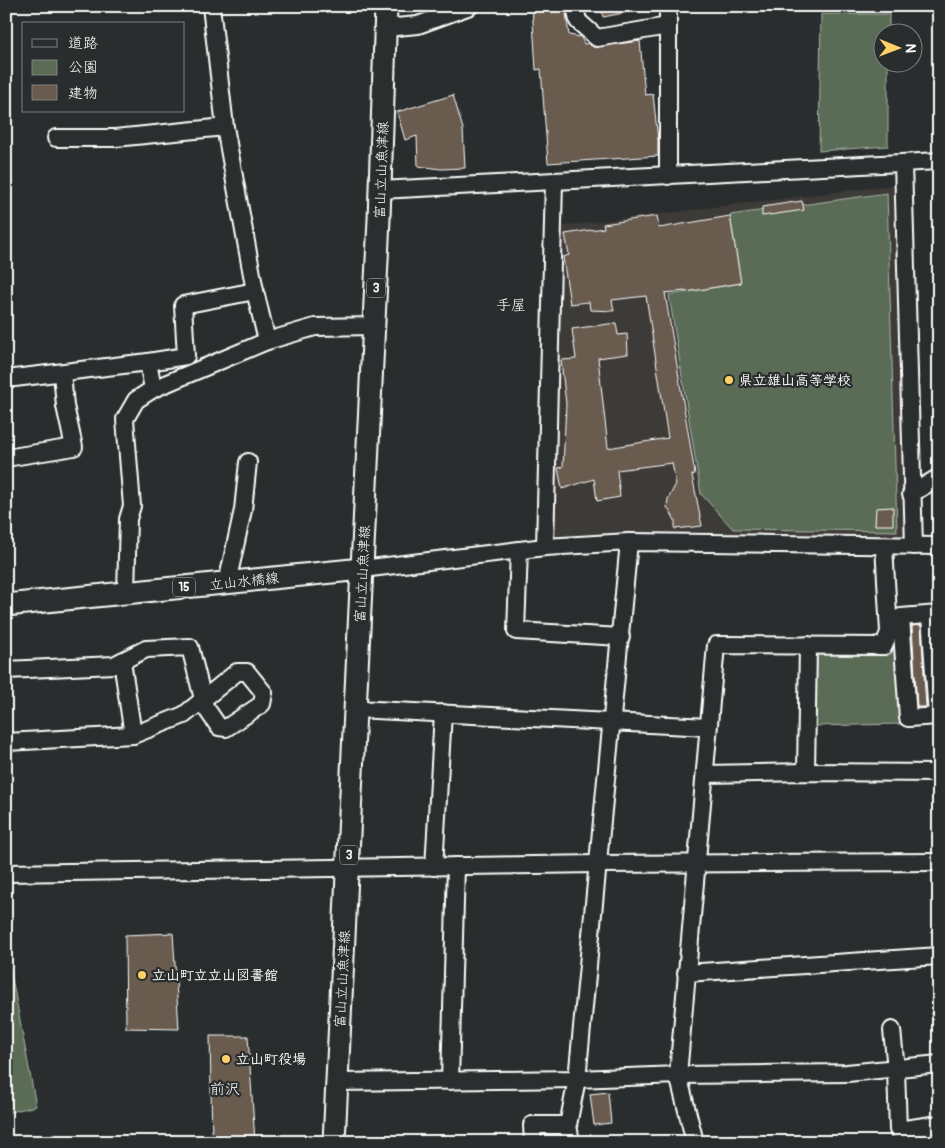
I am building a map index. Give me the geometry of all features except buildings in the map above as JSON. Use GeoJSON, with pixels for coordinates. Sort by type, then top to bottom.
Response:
{"type":"FeatureCollection","features":[{"type":"Feature","properties":{"kind":"main road","name":"富山立山魚津線"},"geometry":{"type":"LineString","coordinates":[[334,1142],[374,326],[386,6]]}},
{"type":"Feature","properties":{"kind":"main road","name":"立山水橋線"},"geometry":{"type":"LineString","coordinates":[[6,605],[362,569]]}},
{"type":"Feature","properties":{"kind":"street"},"geometry":{"type":"LineString","coordinates":[[211,6],[224,127],[255,292],[267,341]]}},
{"type":"Feature","properties":{"kind":"street"},"geometry":{"type":"LineString","coordinates":[[385,28],[418,25],[470,6]]}},
{"type":"Feature","properties":{"kind":"street"},"geometry":{"type":"LineString","coordinates":[[575,6],[578,21],[597,38],[668,26]]}},
{"type":"Feature","properties":{"kind":"street"},"geometry":{"type":"LineString","coordinates":[[668,6],[668,176]]}},
{"type":"Feature","properties":{"kind":"street"},"geometry":{"type":"LineString","coordinates":[[56,138],[115,138],[224,127]]}},
{"type":"Feature","properties":{"kind":"street"},"geometry":{"type":"LineString","coordinates":[[380,190],[939,162]]}},
{"type":"Feature","properties":{"kind":"street"},"geometry":{"type":"LineString","coordinates":[[903,163],[911,494],[914,546]]}},
{"type":"Feature","properties":{"kind":"street"},"geometry":{"type":"LineString","coordinates":[[545,547],[554,181]]}},
{"type":"Feature","properties":{"kind":"street"},"geometry":{"type":"LineString","coordinates":[[6,379],[186,356],[183,305],[255,292]]}},
{"type":"Feature","properties":{"kind":"street"},"geometry":{"type":"LineString","coordinates":[[126,592],[128,519],[132,506],[124,419],[136,400],[153,389],[267,341],[315,327],[374,326]]}},
{"type":"Feature","properties":{"kind":"street"},"geometry":{"type":"LineString","coordinates":[[148,362],[153,389]]}},
{"type":"Feature","properties":{"kind":"street"},"geometry":{"type":"LineString","coordinates":[[6,458],[74,447],[65,406],[62,373]]}},
{"type":"Feature","properties":{"kind":"street"},"geometry":{"type":"LineString","coordinates":[[227,582],[243,510],[248,462]]}},
{"type":"Feature","properties":{"kind":"street"},"geometry":{"type":"LineString","coordinates":[[911,494],[939,477]]}},
{"type":"Feature","properties":{"kind":"street"},"geometry":{"type":"LineString","coordinates":[[571,1142],[568,1125],[577,1079],[629,542]]}},
{"type":"Feature","properties":{"kind":"street"},"geometry":{"type":"LineString","coordinates":[[362,569],[545,547],[629,542],[939,546]]}},
{"type":"Feature","properties":{"kind":"street"},"geometry":{"type":"LineString","coordinates":[[695,1142],[678,1075],[716,645],[884,646],[888,632],[884,546]]}},
{"type":"Feature","properties":{"kind":"street"},"geometry":{"type":"LineString","coordinates":[[519,550],[516,631],[620,637]]}},
{"type":"Feature","properties":{"kind":"street"},"geometry":{"type":"LineString","coordinates":[[934,615],[938,716],[908,718],[901,618],[934,615]]}},
{"type":"Feature","properties":{"kind":"street"},"geometry":{"type":"LineString","coordinates":[[806,772],[808,645]]}},
{"type":"Feature","properties":{"kind":"street"},"geometry":{"type":"LineString","coordinates":[[6,670],[114,665],[146,649],[190,647],[202,700],[184,715],[133,735],[6,742]]}},
{"type":"Feature","properties":{"kind":"street"},"geometry":{"type":"LineString","coordinates":[[122,661],[133,735]]}},
{"type":"Feature","properties":{"kind":"street"},"geometry":{"type":"LineString","coordinates":[[356,709],[708,727]]}},
{"type":"Feature","properties":{"kind":"street"},"geometry":{"type":"LineString","coordinates":[[434,866],[443,713]]}},
{"type":"Feature","properties":{"kind":"street"},"geometry":{"type":"LineString","coordinates":[[705,774],[806,772],[939,773]]}},
{"type":"Feature","properties":{"kind":"street"},"geometry":{"type":"LineString","coordinates":[[6,873],[598,864],[939,862]]}},
{"type":"Feature","properties":{"kind":"street"},"geometry":{"type":"LineString","coordinates":[[450,1081],[456,866]]}},
{"type":"Feature","properties":{"kind":"street"},"geometry":{"type":"LineString","coordinates":[[686,973],[939,956]]}},
{"type":"Feature","properties":{"kind":"street"},"geometry":{"type":"LineString","coordinates":[[892,1030],[896,1070],[898,1130],[936,1127]]}},
{"type":"Feature","properties":{"kind":"street"},"geometry":{"type":"LineString","coordinates":[[336,1082],[846,1073],[896,1070],[939,1064]]}},
{"type":"Feature","properties":{"kind":"street"},"geometry":{"type":"LineString","coordinates":[[533,1142],[532,1125],[568,1125]]}},
{"type":"Feature","properties":{"kind":"shaded area","name":"県立雄山高等学校"},"geometry":{"type":"Polygon","coordinates":[[[893,185],[905,536],[631,533],[555,536],[563,226],[893,185]]]}},
{"type":"Feature","properties":{"kind":"green space"},"geometry":{"type":"Polygon","coordinates":[[[821,14],[889,14],[889,22],[872,22],[872,72],[888,72],[888,146],[819,151],[821,14]]]}},
{"type":"Feature","properties":{"kind":"green space"},"geometry":{"type":"Polygon","coordinates":[[[887,193],[897,531],[733,529],[701,494],[669,295],[741,283],[730,215],[887,193]]]}},
{"type":"Feature","properties":{"kind":"green space"},"geometry":{"type":"Polygon","coordinates":[[[816,650],[896,652],[900,724],[815,726],[816,650]]]}},
{"type":"Feature","properties":{"kind":"green space"},"geometry":{"type":"Polygon","coordinates":[[[6,946],[36,1106],[6,1113],[6,946]]]}},
{"type":"Feature","properties":{"kind":"place","name":"県立雄山高等学校"},"geometry":{"type":"Point","coordinates":[729,380]}},
{"type":"Feature","properties":{"kind":"place","name":"立山町立立山図書館"},"geometry":{"type":"Point","coordinates":[142,975]}},
{"type":"Feature","properties":{"kind":"place","name":"立山町役場"},"geometry":{"type":"Point","coordinates":[226,1059]}},
{"type":"Feature","properties":{"kind":"district","name":"手屋"},"geometry":{"type":"Point","coordinates":[511,305]}},
{"type":"Feature","properties":{"kind":"district","name":"前沢"},"geometry":{"type":"Point","coordinates":[225,1089]}}]}
